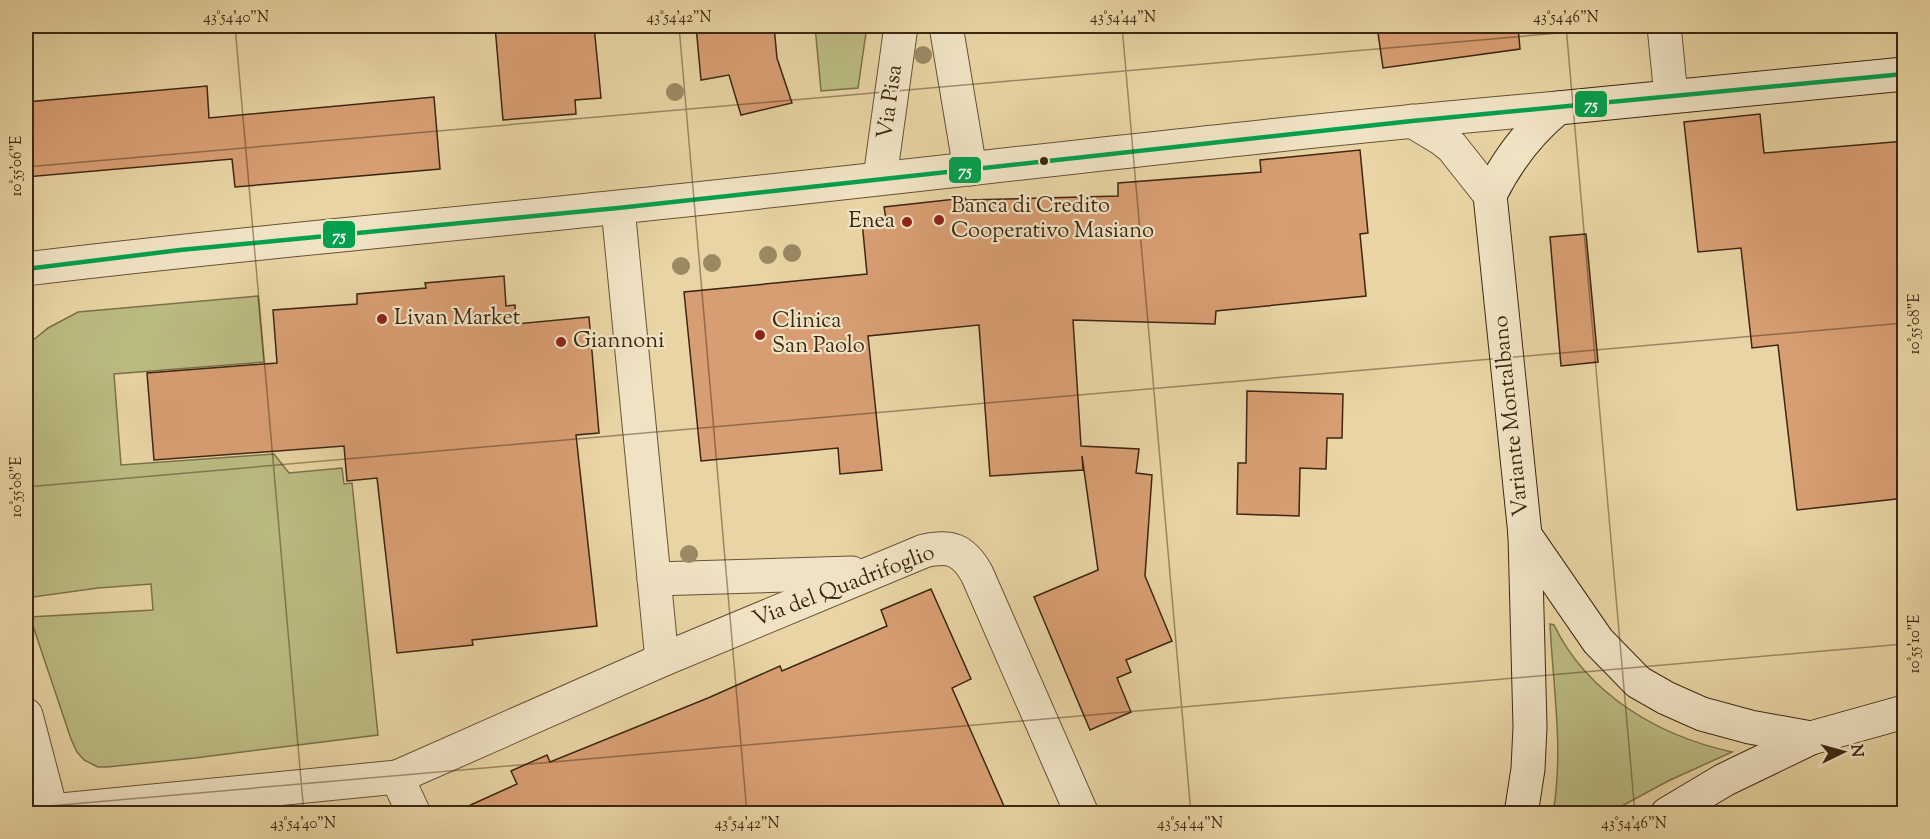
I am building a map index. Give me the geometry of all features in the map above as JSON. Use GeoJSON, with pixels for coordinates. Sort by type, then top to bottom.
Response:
{"type":"FeatureCollection","features":[{"type":"Feature","properties":{"kind":"street","name":"Via Pisa"},"geometry":{"type":"LineString","coordinates":[[880,178],[901,26]]}},
{"type":"Feature","properties":{"kind":"street"},"geometry":{"type":"LineString","coordinates":[[946,26],[970,169]]}},
{"type":"Feature","properties":{"kind":"street"},"geometry":{"type":"LineString","coordinates":[[1664,26],[1671,96]]}},
{"type":"Feature","properties":{"kind":"street"},"geometry":{"type":"LineString","coordinates":[[26,269],[203,248],[618,208],[1412,121],[1905,74]]}},
{"type":"Feature","properties":{"kind":"street"},"geometry":{"type":"LineString","coordinates":[[1412,121],[1452,147],[1490,195],[1513,155],[1541,122],[1558,108]]}},
{"type":"Feature","properties":{"kind":"street","name":"Variante Montalbano"},"geometry":{"type":"LineString","coordinates":[[1490,195],[1525,534],[1598,641],[1638,682],[1666,698],[1702,714],[1750,727],[1811,738],[1905,712]]}},
{"type":"Feature","properties":{"kind":"street"},"geometry":{"type":"LineString","coordinates":[[618,208],[662,660]]}},
{"type":"Feature","properties":{"kind":"street"},"geometry":{"type":"LineString","coordinates":[[1521,813],[1528,769],[1530,728],[1525,534]]}},
{"type":"Feature","properties":{"kind":"street","name":"Via del Quadrifoglio"},"geometry":{"type":"LineString","coordinates":[[52,812],[397,777],[662,660],[872,573],[935,549],[946,548],[966,558],[977,574],[1082,813]]}},
{"type":"Feature","properties":{"kind":"street"},"geometry":{"type":"LineString","coordinates":[[654,579],[872,573]]}},
{"type":"Feature","properties":{"kind":"street"},"geometry":{"type":"LineString","coordinates":[[26,715],[52,812]]}},
{"type":"Feature","properties":{"kind":"street"},"geometry":{"type":"LineString","coordinates":[[1667,813],[1724,780],[1811,738]]}},
{"type":"Feature","properties":{"kind":"street"},"geometry":{"type":"LineString","coordinates":[[397,777],[414,813]]}},
{"type":"Feature","properties":{"kind":"green space"},"geometry":{"type":"Polygon","coordinates":[[[815,26],[867,26],[858,88],[821,91],[815,26]]]}},
{"type":"Feature","properties":{"kind":"green space"},"geometry":{"type":"Polygon","coordinates":[[[258,296],[264,362],[114,374],[121,465],[274,454],[289,473],[342,468],[344,484],[352,483],[378,735],[195,758],[98,767],[84,760],[71,739],[30,617],[153,610],[151,584],[98,588],[26,598],[26,346],[48,328],[78,312],[258,296]]]}},
{"type":"Feature","properties":{"kind":"green space"},"geometry":{"type":"Polygon","coordinates":[[[1550,624],[1554,625],[1568,650],[1586,672],[1628,709],[1678,735],[1732,752],[1668,781],[1609,813],[1553,813],[1558,742],[1550,624]]]}},
{"type":"Feature","properties":{"kind":"building"},"geometry":{"type":"Polygon","coordinates":[[[495,26],[594,26],[601,98],[575,100],[576,114],[503,120],[495,26]]]}},
{"type":"Feature","properties":{"kind":"building"},"geometry":{"type":"Polygon","coordinates":[[[696,26],[774,26],[777,58],[792,103],[741,115],[729,75],[701,80],[696,26]]]}},
{"type":"Feature","properties":{"kind":"building"},"geometry":{"type":"Polygon","coordinates":[[[1377,26],[1518,26],[1520,49],[1383,68],[1377,26]]]}},
{"type":"Feature","properties":{"kind":"building"},"geometry":{"type":"Polygon","coordinates":[[[207,86],[209,118],[434,97],[440,169],[235,187],[232,159],[26,177],[26,102],[207,86]]]}},
{"type":"Feature","properties":{"kind":"building"},"geometry":{"type":"Polygon","coordinates":[[[1760,114],[1764,153],[1905,141],[1905,498],[1797,510],[1778,345],[1752,348],[1741,248],[1698,252],[1684,122],[1760,114]]]}},
{"type":"Feature","properties":{"kind":"building"},"geometry":{"type":"Polygon","coordinates":[[[1360,150],[1368,233],[1360,234],[1366,296],[1216,311],[1215,324],[1073,320],[1081,446],[1139,449],[1136,473],[1152,475],[1145,576],[1172,641],[1126,660],[1131,672],[1117,678],[1131,712],[1090,730],[1034,597],[1098,570],[1082,456],[1083,470],[990,476],[979,325],[868,336],[882,470],[840,474],[838,448],[701,461],[684,292],[867,274],[862,221],[886,219],[884,207],[965,198],[966,200],[1118,196],[1118,183],[1261,172],[1260,160],[1360,150]]]}},
{"type":"Feature","properties":{"kind":"building"},"geometry":{"type":"Polygon","coordinates":[[[1586,234],[1598,362],[1561,366],[1550,237],[1586,234]]]}},
{"type":"Feature","properties":{"kind":"building"},"geometry":{"type":"Polygon","coordinates":[[[504,276],[506,306],[515,305],[516,324],[589,317],[599,433],[576,435],[597,626],[472,640],[473,645],[397,653],[377,478],[347,481],[344,446],[154,460],[147,373],[277,363],[273,310],[357,304],[357,294],[426,288],[425,283],[504,276]]]}},
{"type":"Feature","properties":{"kind":"building"},"geometry":{"type":"Polygon","coordinates":[[[1247,391],[1343,394],[1342,438],[1327,438],[1326,469],[1300,468],[1299,516],[1237,514],[1238,463],[1246,463],[1247,391]]]}},
{"type":"Feature","properties":{"kind":"building"},"geometry":{"type":"Polygon","coordinates":[[[931,589],[971,679],[952,688],[1007,813],[453,813],[517,784],[511,771],[547,755],[550,762],[780,666],[782,671],[887,626],[881,610],[931,589]]]}},
{"type":"Feature","properties":{"kind":"transit line","name":"75"},"geometry":{"type":"LineString","coordinates":[[26,269],[180,250],[618,208],[1412,121],[1904,74]]}},
{"type":"Feature","properties":{"kind":"place","name":"Banca di Credito Cooperativo Masiano"},"geometry":{"type":"Point","coordinates":[939,220]}},
{"type":"Feature","properties":{"kind":"place","name":"Enea"},"geometry":{"type":"Point","coordinates":[907,222]}},
{"type":"Feature","properties":{"kind":"place","name":"Livan Market"},"geometry":{"type":"Point","coordinates":[382,319]}},
{"type":"Feature","properties":{"kind":"place","name":"Clinica San Paolo"},"geometry":{"type":"Point","coordinates":[760,335]}},
{"type":"Feature","properties":{"kind":"place","name":"Giannoni"},"geometry":{"type":"Point","coordinates":[561,342]}}]}
